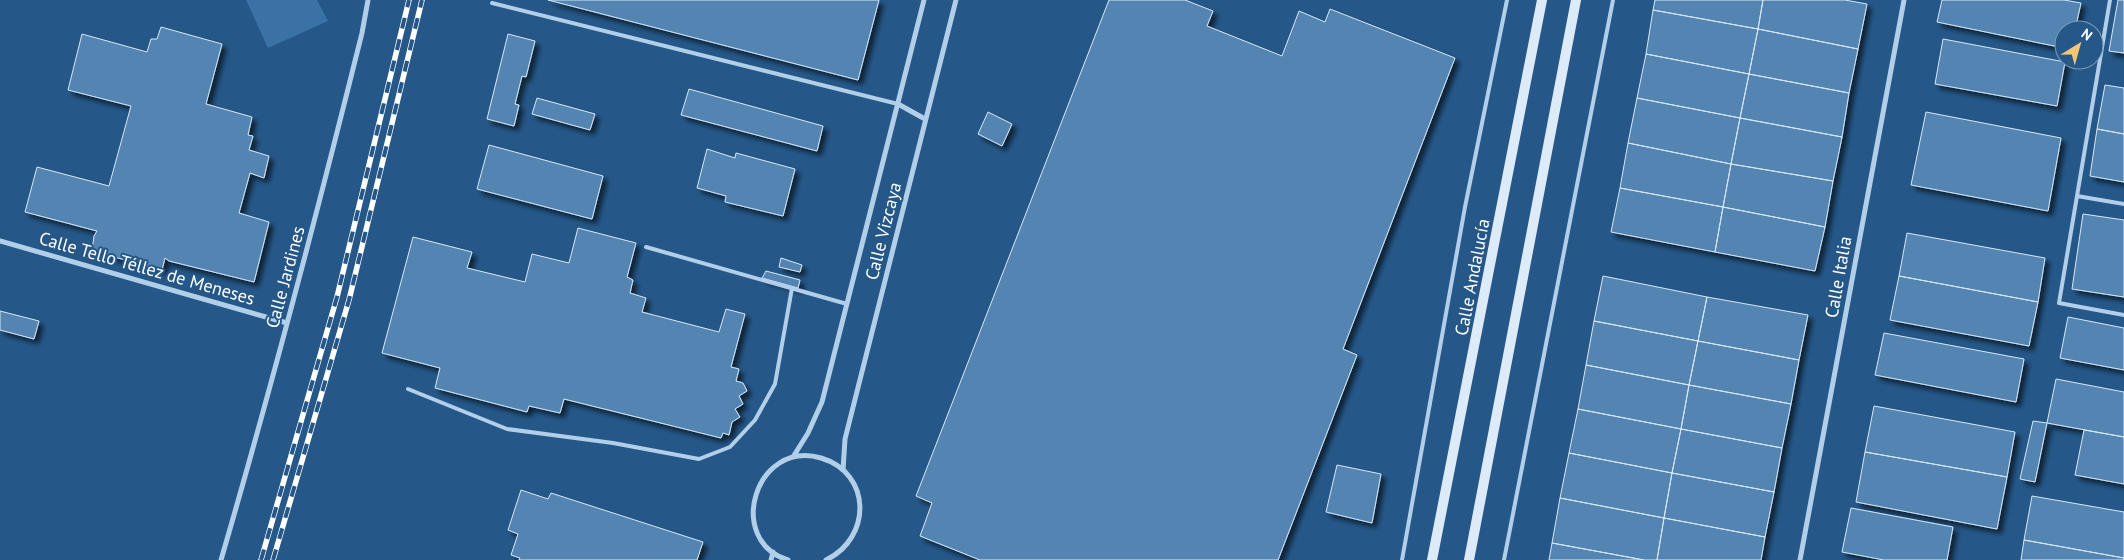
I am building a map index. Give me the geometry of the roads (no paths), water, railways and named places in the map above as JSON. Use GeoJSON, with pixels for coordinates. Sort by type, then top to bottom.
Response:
{"type":"FeatureCollection","features":[{"type":"Feature","properties":{"kind":"main road","name":"Calle Andalucía"},"geometry":{"type":"LineString","coordinates":[[1432,560],[1542,0]]}},
{"type":"Feature","properties":{"kind":"main road"},"geometry":{"type":"LineString","coordinates":[[1468,560],[1576,0]]}},
{"type":"Feature","properties":{"kind":"street","name":"Calle Jardines"},"geometry":{"type":"LineString","coordinates":[[221,560],[259,430],[332,156],[368,0]]}},
{"type":"Feature","properties":{"kind":"street","name":"Calle Vizcaya"},"geometry":{"type":"LineString","coordinates":[[793,457],[808,433],[822,402],[924,0]]}},
{"type":"Feature","properties":{"kind":"street","name":"Calle Vizcaya"},"geometry":{"type":"LineString","coordinates":[[843,470],[845,439],[956,0]]}},
{"type":"Feature","properties":{"kind":"street","name":"Calle Italia"},"geometry":{"type":"LineString","coordinates":[[1800,560],[1904,0]]}},
{"type":"Feature","properties":{"kind":"street"},"geometry":{"type":"LineString","coordinates":[[898,104],[926,119]]}},
{"type":"Feature","properties":{"kind":"street","name":"Calle Tello Téllez de Meneses"},"geometry":{"type":"LineString","coordinates":[[0,241],[287,322]]}},
{"type":"Feature","properties":{"kind":"street"},"geometry":{"type":"LineString","coordinates":[[788,560],[773,552],[756,530],[753,516],[754,495],[761,480],[769,470],[781,462],[793,457],[818,457],[832,462],[843,470],[852,480],[859,498],[860,520],[856,532],[842,550],[826,560]]}},
{"type":"Feature","properties":{"kind":"street"},"geometry":{"type":"LineString","coordinates":[[771,560],[773,552]]}},
{"type":"Feature","properties":{"kind":"lane","name":"Calle Andalucía"},"geometry":{"type":"LineString","coordinates":[[1402,560],[1466,198],[1507,0]]}},
{"type":"Feature","properties":{"kind":"lane"},"geometry":{"type":"LineString","coordinates":[[1504,560],[1613,0]]}},
{"type":"Feature","properties":{"kind":"lane"},"geometry":{"type":"LineString","coordinates":[[2110,0],[2059,303],[2124,315]]}},
{"type":"Feature","properties":{"kind":"lane"},"geometry":{"type":"LineString","coordinates":[[492,2],[898,104]]}},
{"type":"Feature","properties":{"kind":"lane"},"geometry":{"type":"LineString","coordinates":[[2077,196],[2124,204]]}},
{"type":"Feature","properties":{"kind":"lane"},"geometry":{"type":"LineString","coordinates":[[646,247],[847,304]]}},
{"type":"Feature","properties":{"kind":"lane"},"geometry":{"type":"LineString","coordinates":[[408,389],[507,429],[612,443],[699,459],[730,447],[755,420],[766,402],[775,384],[792,288]]}},
{"type":"Feature","properties":{"kind":"railway"},"geometry":{"type":"LineString","coordinates":[[261,560],[337,297],[409,0]]}},
{"type":"Feature","properties":{"kind":"railway"},"geometry":{"type":"LineString","coordinates":[[273,560],[349,300],[422,0]]}}]}
